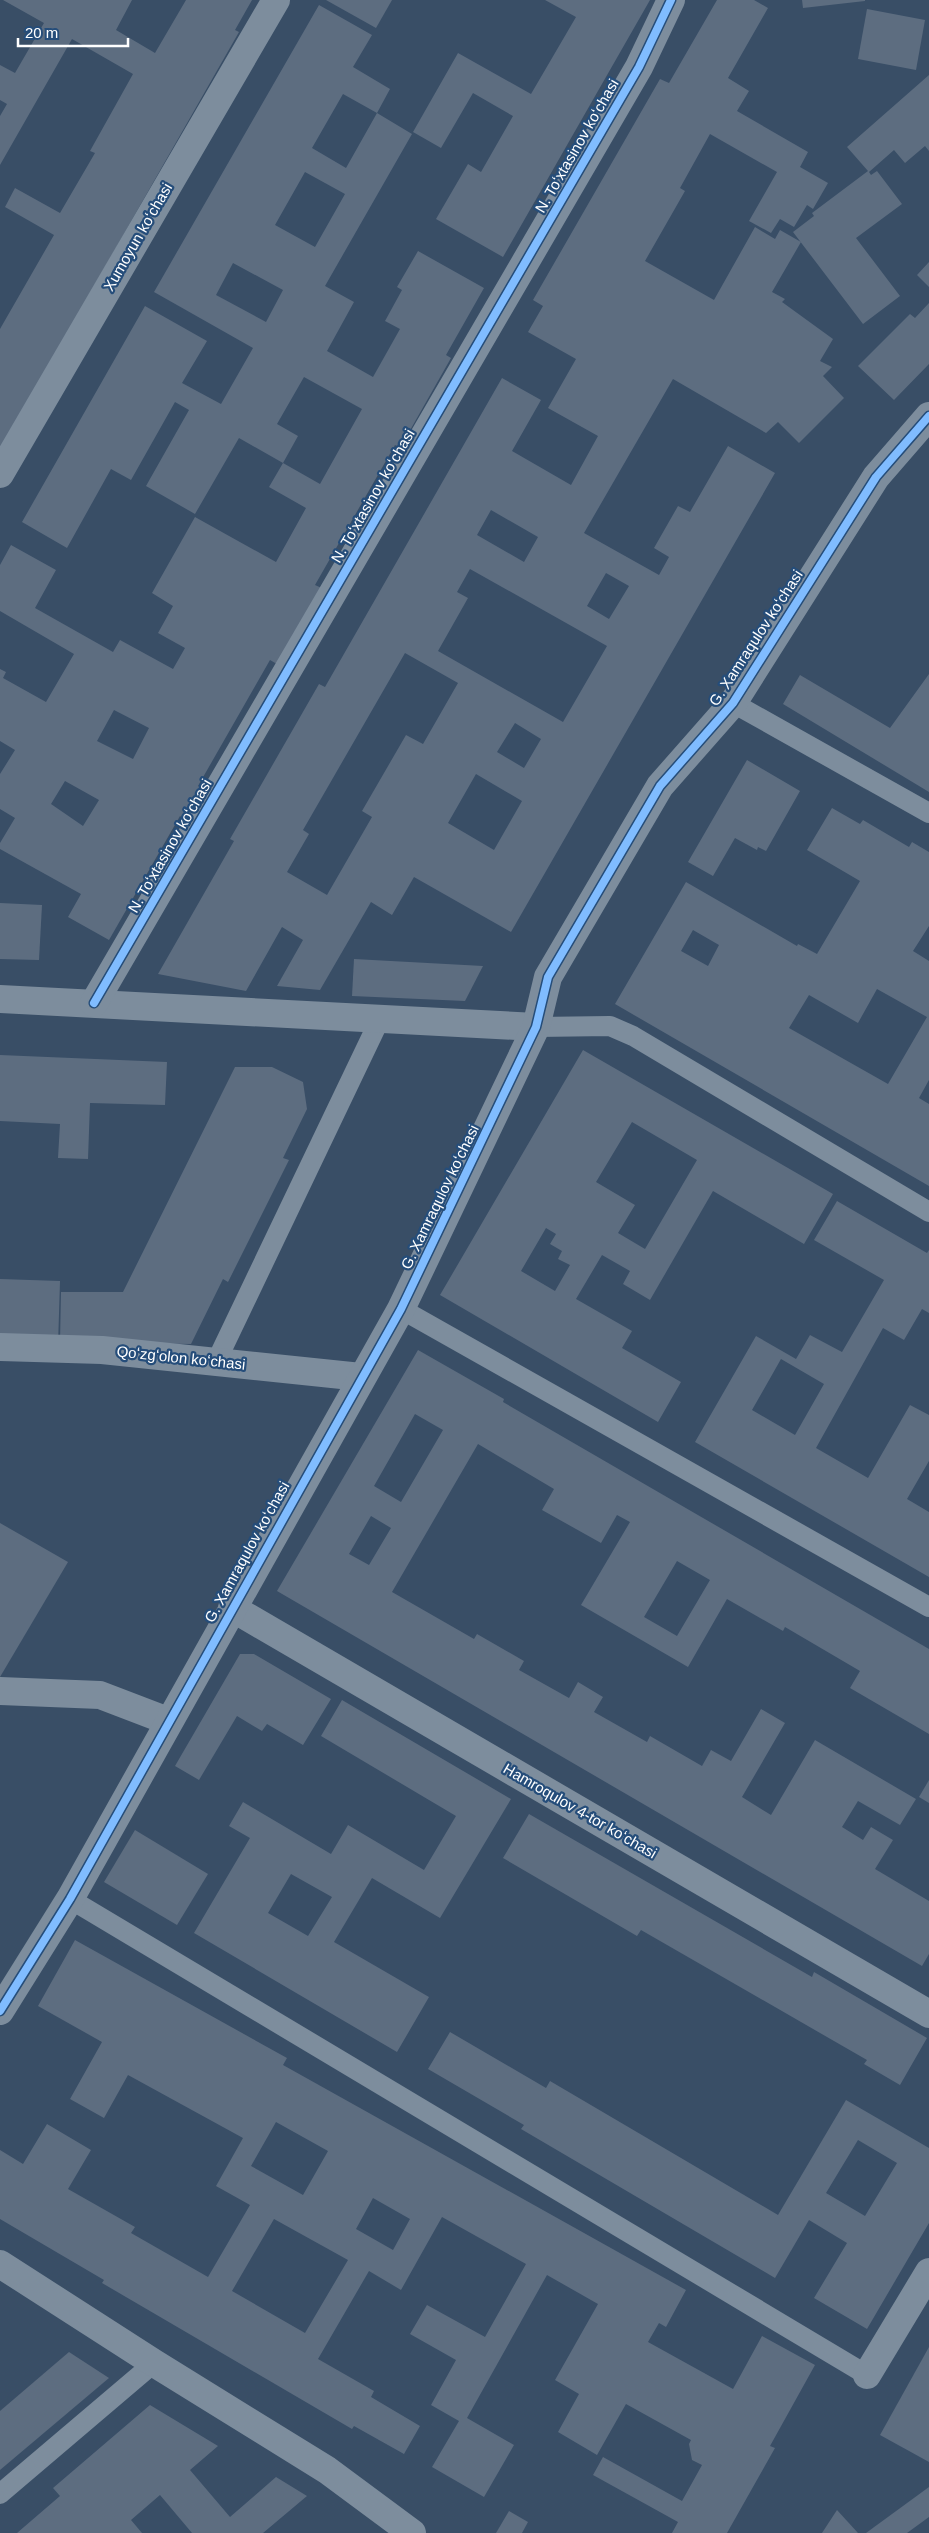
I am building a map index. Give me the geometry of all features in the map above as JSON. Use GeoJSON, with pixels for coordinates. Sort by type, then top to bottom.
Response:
{"type":"FeatureCollection","features":[{"type":"Feature","properties":{"kind":"street","name":"Xumoyun koʻchasi"},"geometry":{"type":"LineString","coordinates":[[0,474],[276,0]]}},
{"type":"Feature","properties":{"kind":"street","name":"N. Toʻxtasinov koʻchasi"},"geometry":{"type":"LineString","coordinates":[[94,1003],[639,67],[671,0]]}},
{"type":"Feature","properties":{"kind":"street","name":"G. Xamraqulov koʻchasi"},"geometry":{"type":"LineString","coordinates":[[0,2011],[70,1899],[168,1721],[401,1309],[536,1027],[548,977],[660,786],[733,703],[876,477],[929,416]]}},
{"type":"Feature","properties":{"kind":"street"},"geometry":{"type":"LineString","coordinates":[[0,999],[536,1027]]}},
{"type":"Feature","properties":{"kind":"street","name":"Qoʻzgʻolon koʻchasi"},"geometry":{"type":"LineString","coordinates":[[0,1347],[102,1350],[361,1377]]}},
{"type":"Feature","properties":{"kind":"street","name":"Hamroqulov 4-tor koʻchasi"},"geometry":{"type":"LineString","coordinates":[[232,1608],[929,2014]]}},
{"type":"Feature","properties":{"kind":"street"},"geometry":{"type":"LineString","coordinates":[[0,1691],[100,1695],[168,1721]]}},
{"type":"Feature","properties":{"kind":"street"},"geometry":{"type":"LineString","coordinates":[[0,2264],[154,2363],[327,2470],[412,2533]]}},
{"type":"Feature","properties":{"kind":"street"},"geometry":{"type":"LineString","coordinates":[[867,2374],[929,2272]]}},
{"type":"Feature","properties":{"kind":"lane"},"geometry":{"type":"LineString","coordinates":[[733,703],[929,813]]}},
{"type":"Feature","properties":{"kind":"lane"},"geometry":{"type":"LineString","coordinates":[[216,1362],[380,1019]]}},
{"type":"Feature","properties":{"kind":"lane"},"geometry":{"type":"LineString","coordinates":[[536,1027],[610,1026],[633,1036],[929,1212]]}},
{"type":"Feature","properties":{"kind":"lane"},"geometry":{"type":"LineString","coordinates":[[401,1309],[929,1607]]}},
{"type":"Feature","properties":{"kind":"lane"},"geometry":{"type":"LineString","coordinates":[[70,1899],[867,2374]]}},
{"type":"Feature","properties":{"kind":"lane"},"geometry":{"type":"LineString","coordinates":[[0,2494],[154,2363]]}},
{"type":"Feature","properties":{"kind":"building"},"geometry":{"type":"Polygon","coordinates":[[[3,0],[132,0],[116,30],[155,53],[186,0],[252,0],[235,30],[239,32],[0,451],[0,329],[54,235],[5,207],[15,188],[60,213],[95,153],[90,151],[133,74],[72,39],[0,165],[0,116],[7,104],[0,100],[0,65],[15,73],[44,23],[3,0]]]}},
{"type":"Feature","properties":{"kind":"building"},"geometry":{"type":"Polygon","coordinates":[[[326,0],[392,0],[376,28],[326,0]]]}},
{"type":"Feature","properties":{"kind":"building"},"geometry":{"type":"Polygon","coordinates":[[[545,0],[650,0],[503,257],[436,219],[468,164],[481,172],[513,116],[473,93],[441,148],[413,132],[458,53],[531,94],[576,17],[545,0]]]}},
{"type":"Feature","properties":{"kind":"building"},"geometry":{"type":"Polygon","coordinates":[[[717,0],[754,0],[768,8],[728,78],[749,91],[737,111],[808,152],[800,167],[828,183],[813,209],[807,205],[794,227],[780,219],[771,233],[749,221],[777,172],[710,134],[680,188],[685,191],[645,261],[714,300],[755,227],[775,239],[780,230],[801,242],[772,292],[785,299],[782,302],[833,339],[820,361],[832,367],[823,376],[844,398],[799,443],[778,422],[766,433],[673,379],[584,533],[659,575],[669,557],[654,548],[678,506],[690,512],[728,446],[775,473],[511,932],[414,877],[392,915],[371,902],[320,990],[277,986],[303,940],[282,927],[246,991],[158,974],[234,841],[230,839],[319,684],[325,687],[502,378],[541,400],[512,451],[571,485],[598,436],[548,408],[576,359],[528,332],[543,306],[533,300],[660,79],[669,83],[717,0]],[[491,510],[477,535],[524,562],[538,537],[491,510]],[[470,569],[457,592],[468,598],[438,651],[563,722],[607,646],[470,569]],[[606,573],[587,606],[609,619],[629,586],[606,573]],[[405,653],[303,830],[309,834],[287,872],[327,895],[372,817],[362,811],[406,735],[423,744],[458,683],[405,653]],[[515,723],[497,752],[524,768],[541,739],[515,723]],[[476,774],[448,823],[494,850],[522,801],[476,774]]]}},
{"type":"Feature","properties":{"kind":"building"},"geometry":{"type":"Polygon","coordinates":[[[802,0],[865,0],[865,1],[803,8],[802,0]]]}},
{"type":"Feature","properties":{"kind":"building"},"geometry":{"type":"Polygon","coordinates":[[[319,5],[372,35],[353,67],[390,89],[377,113],[412,134],[325,286],[354,302],[327,351],[373,377],[400,329],[385,321],[402,290],[397,287],[418,251],[484,288],[446,355],[451,358],[400,448],[395,445],[315,585],[326,590],[282,667],[270,660],[198,786],[201,788],[184,819],[180,816],[109,940],[68,917],[81,894],[0,849],[0,843],[15,818],[0,809],[0,774],[15,750],[0,741],[0,669],[6,672],[3,678],[46,702],[74,654],[0,611],[0,565],[11,545],[56,570],[35,608],[113,652],[120,640],[173,669],[185,648],[158,633],[173,606],[152,593],[195,517],[276,562],[306,508],[269,487],[283,463],[239,438],[195,514],[146,486],[189,410],[175,402],[131,480],[111,469],[67,548],[22,522],[145,306],[207,341],[182,383],[221,404],[253,348],[154,292],[319,5]],[[343,94],[312,148],[346,168],[377,113],[343,94]],[[305,172],[275,225],[315,247],[345,194],[305,172]],[[233,263],[216,295],[266,322],[283,290],[233,263]],[[304,377],[277,424],[298,436],[283,463],[320,484],[362,409],[304,377]],[[114,710],[97,741],[133,759],[149,728],[114,710]],[[65,781],[51,804],[83,826],[99,800],[65,781]]]}},
{"type":"Feature","properties":{"kind":"building"},"geometry":{"type":"Polygon","coordinates":[[[867,9],[925,20],[916,70],[858,59],[867,9]]]}},
{"type":"Feature","properties":{"kind":"building"},"geometry":{"type":"Polygon","coordinates":[[[929,75],[929,151],[925,146],[905,163],[894,150],[869,172],[871,175],[877,171],[902,204],[856,238],[900,296],[863,324],[793,232],[814,216],[812,213],[868,171],[847,147],[929,75]]]}},
{"type":"Feature","properties":{"kind":"building"},"geometry":{"type":"Polygon","coordinates":[[[929,262],[929,287],[917,275],[929,262]]]}},
{"type":"Feature","properties":{"kind":"building"},"geometry":{"type":"Polygon","coordinates":[[[929,303],[929,364],[894,400],[858,366],[910,314],[915,318],[929,303]]]}},
{"type":"Feature","properties":{"kind":"building"},"geometry":{"type":"Polygon","coordinates":[[[929,674],[929,792],[783,704],[800,675],[890,728],[929,674]]]}},
{"type":"Feature","properties":{"kind":"building"},"geometry":{"type":"Polygon","coordinates":[[[747,760],[800,791],[766,851],[758,847],[757,850],[735,838],[713,876],[688,862],[747,760]]]}},
{"type":"Feature","properties":{"kind":"building"},"geometry":{"type":"Polygon","coordinates":[[[832,808],[860,824],[863,820],[909,847],[912,842],[929,852],[929,926],[913,951],[929,961],[929,1080],[919,1098],[929,1104],[929,1186],[615,1004],[686,882],[797,946],[798,944],[817,954],[860,881],[807,850],[832,808]],[[693,930],[681,951],[708,966],[719,945],[693,930]],[[877,989],[858,1023],[809,995],[789,1028],[888,1084],[927,1017],[877,989]]]}},
{"type":"Feature","properties":{"kind":"building"},"geometry":{"type":"Polygon","coordinates":[[[0,903],[42,905],[39,960],[0,959],[0,903]]]}},
{"type":"Feature","properties":{"kind":"building"},"geometry":{"type":"Polygon","coordinates":[[[354,959],[483,966],[465,1001],[352,996],[354,959]]]}},
{"type":"Feature","properties":{"kind":"building"},"geometry":{"type":"Polygon","coordinates":[[[583,1050],[833,1194],[804,1244],[713,1191],[650,1300],[623,1284],[630,1271],[602,1255],[576,1299],[632,1331],[622,1348],[681,1382],[658,1422],[440,1295],[583,1050]],[[632,1122],[596,1182],[635,1205],[618,1233],[645,1249],[697,1160],[632,1122]],[[546,1228],[521,1271],[555,1291],[570,1265],[558,1259],[562,1251],[550,1244],[556,1234],[546,1228]]]}},
{"type":"Feature","properties":{"kind":"building"},"geometry":{"type":"Polygon","coordinates":[[[0,1055],[167,1062],[165,1105],[90,1103],[88,1159],[58,1158],[60,1124],[0,1121],[0,1055]]]}},
{"type":"Feature","properties":{"kind":"building"},"geometry":{"type":"Polygon","coordinates":[[[235,1067],[272,1067],[303,1082],[307,1109],[283,1158],[289,1160],[228,1282],[223,1279],[191,1344],[60,1342],[61,1292],[123,1292],[235,1067]]]}},
{"type":"Feature","properties":{"kind":"building"},"geometry":{"type":"Polygon","coordinates":[[[837,1201],[927,1253],[929,1250],[929,1313],[922,1309],[904,1340],[883,1328],[816,1448],[868,1478],[910,1405],[929,1415],[929,1461],[907,1499],[929,1512],[929,1577],[695,1442],[756,1336],[796,1359],[810,1335],[842,1352],[884,1280],[814,1240],[837,1201]],[[781,1359],[752,1410],[795,1435],[824,1384],[781,1359]]]}},
{"type":"Feature","properties":{"kind":"building"},"geometry":{"type":"Polygon","coordinates":[[[0,1279],[60,1281],[58,1345],[0,1343],[0,1279]]]}},
{"type":"Feature","properties":{"kind":"building"},"geometry":{"type":"Polygon","coordinates":[[[418,1350],[504,1399],[503,1402],[929,1649],[929,1734],[850,1688],[860,1671],[785,1627],[783,1631],[727,1599],[688,1667],[581,1605],[630,1522],[617,1515],[601,1543],[542,1510],[554,1489],[478,1444],[392,1592],[474,1639],[477,1634],[524,1661],[519,1670],[569,1698],[578,1682],[603,1697],[594,1712],[647,1742],[650,1736],[702,1766],[711,1750],[731,1761],[761,1709],[785,1723],[742,1797],[771,1815],[815,1740],[916,1799],[900,1825],[858,1801],[842,1827],[863,1840],[871,1827],[893,1840],[875,1869],[929,1901],[929,1954],[922,1966],[277,1591],[418,1350]],[[415,1414],[374,1486],[401,1502],[443,1430],[415,1414]],[[371,1516],[349,1554],[369,1565],[391,1528],[371,1516]],[[677,1561],[644,1617],[677,1636],[710,1580],[677,1561]]]}},
{"type":"Feature","properties":{"kind":"building"},"geometry":{"type":"Polygon","coordinates":[[[0,1523],[68,1562],[0,1677],[0,1523]]]}},
{"type":"Feature","properties":{"kind":"building"},"geometry":{"type":"Polygon","coordinates":[[[240,1654],[254,1654],[331,1699],[303,1745],[267,1724],[262,1731],[237,1716],[199,1780],[175,1766],[240,1654]]]}},
{"type":"Feature","properties":{"kind":"building"},"geometry":{"type":"Polygon","coordinates":[[[342,1700],[511,1799],[440,1918],[372,1878],[334,1942],[429,1997],[397,2052],[194,1933],[250,1838],[229,1826],[243,1802],[331,1854],[348,1825],[424,1870],[456,1816],[321,1736],[342,1700]],[[291,1874],[268,1913],[308,1936],[332,1897],[291,1874]]]}},
{"type":"Feature","properties":{"kind":"building"},"geometry":{"type":"Polygon","coordinates":[[[929,1780],[929,1803],[919,1797],[929,1780]]]}},
{"type":"Feature","properties":{"kind":"building"},"geometry":{"type":"Polygon","coordinates":[[[529,1814],[812,1977],[814,1972],[927,2038],[900,2085],[864,2064],[867,2060],[641,1930],[637,1936],[503,1858],[529,1814]]]}},
{"type":"Feature","properties":{"kind":"building"},"geometry":{"type":"Polygon","coordinates":[[[135,1830],[208,1874],[177,1925],[104,1882],[135,1830]]]}},
{"type":"Feature","properties":{"kind":"building"},"geometry":{"type":"Polygon","coordinates":[[[75,1940],[287,2058],[283,2065],[686,2290],[666,2327],[659,2323],[648,2342],[733,2389],[762,2336],[815,2365],[770,2446],[775,2448],[727,2533],[672,2533],[678,2522],[593,2475],[603,2457],[682,2501],[702,2465],[692,2460],[689,2444],[691,2440],[626,2404],[597,2455],[558,2432],[579,2394],[555,2380],[598,2304],[547,2275],[467,2418],[514,2445],[484,2497],[432,2467],[459,2421],[431,2405],[456,2360],[410,2334],[427,2305],[485,2337],[526,2264],[442,2217],[401,2290],[369,2271],[318,2359],[374,2391],[371,2397],[420,2426],[404,2454],[354,2426],[352,2429],[102,2283],[104,2280],[0,2219],[0,2150],[23,2164],[47,2124],[91,2150],[68,2189],[135,2227],[131,2233],[208,2277],[250,2205],[216,2186],[243,2138],[128,2075],[104,2118],[70,2099],[102,2042],[38,2006],[75,1940]],[[276,2122],[251,2166],[303,2195],[328,2151],[276,2122]],[[373,2198],[356,2229],[393,2250],[410,2219],[373,2198]],[[274,2219],[232,2291],[305,2333],[348,2260],[274,2219]]]}},
{"type":"Feature","properties":{"kind":"building"},"geometry":{"type":"Polygon","coordinates":[[[450,2032],[546,2088],[550,2081],[778,2215],[846,2100],[929,2148],[929,2223],[867,2329],[814,2298],[847,2243],[809,2220],[775,2278],[521,2129],[524,2125],[428,2069],[450,2032]],[[858,2140],[826,2193],[865,2216],[897,2163],[858,2140]]]}},
{"type":"Feature","properties":{"kind":"building"},"geometry":{"type":"Polygon","coordinates":[[[929,2347],[929,2462],[880,2435],[929,2347]]]}},
{"type":"Feature","properties":{"kind":"building"},"geometry":{"type":"Polygon","coordinates":[[[69,2352],[109,2378],[0,2470],[0,2411],[69,2352]]]}},
{"type":"Feature","properties":{"kind":"building"},"geometry":{"type":"Polygon","coordinates":[[[150,2405],[218,2446],[190,2470],[230,2517],[276,2477],[307,2496],[263,2533],[192,2533],[160,2495],[131,2520],[142,2533],[17,2533],[60,2496],[53,2488],[150,2405]]]}},
{"type":"Feature","properties":{"kind":"building"},"geometry":{"type":"Polygon","coordinates":[[[929,2487],[929,2517],[907,2533],[866,2533],[929,2487]]]}},
{"type":"Feature","properties":{"kind":"building"},"geometry":{"type":"Polygon","coordinates":[[[837,2510],[858,2533],[822,2533],[837,2510]]]}},
{"type":"Feature","properties":{"kind":"building"},"geometry":{"type":"Polygon","coordinates":[[[509,2511],[528,2522],[522,2533],[496,2533],[509,2511]]]}},
{"type":"Feature","properties":{"kind":"cycle path"},"geometry":{"type":"LineString","coordinates":[[94,1003],[639,67],[671,0]]}},
{"type":"Feature","properties":{"kind":"cycle path"},"geometry":{"type":"LineString","coordinates":[[0,2011],[70,1899],[401,1309],[536,1027],[548,977],[660,786],[733,703],[876,477],[929,416]]}}]}
